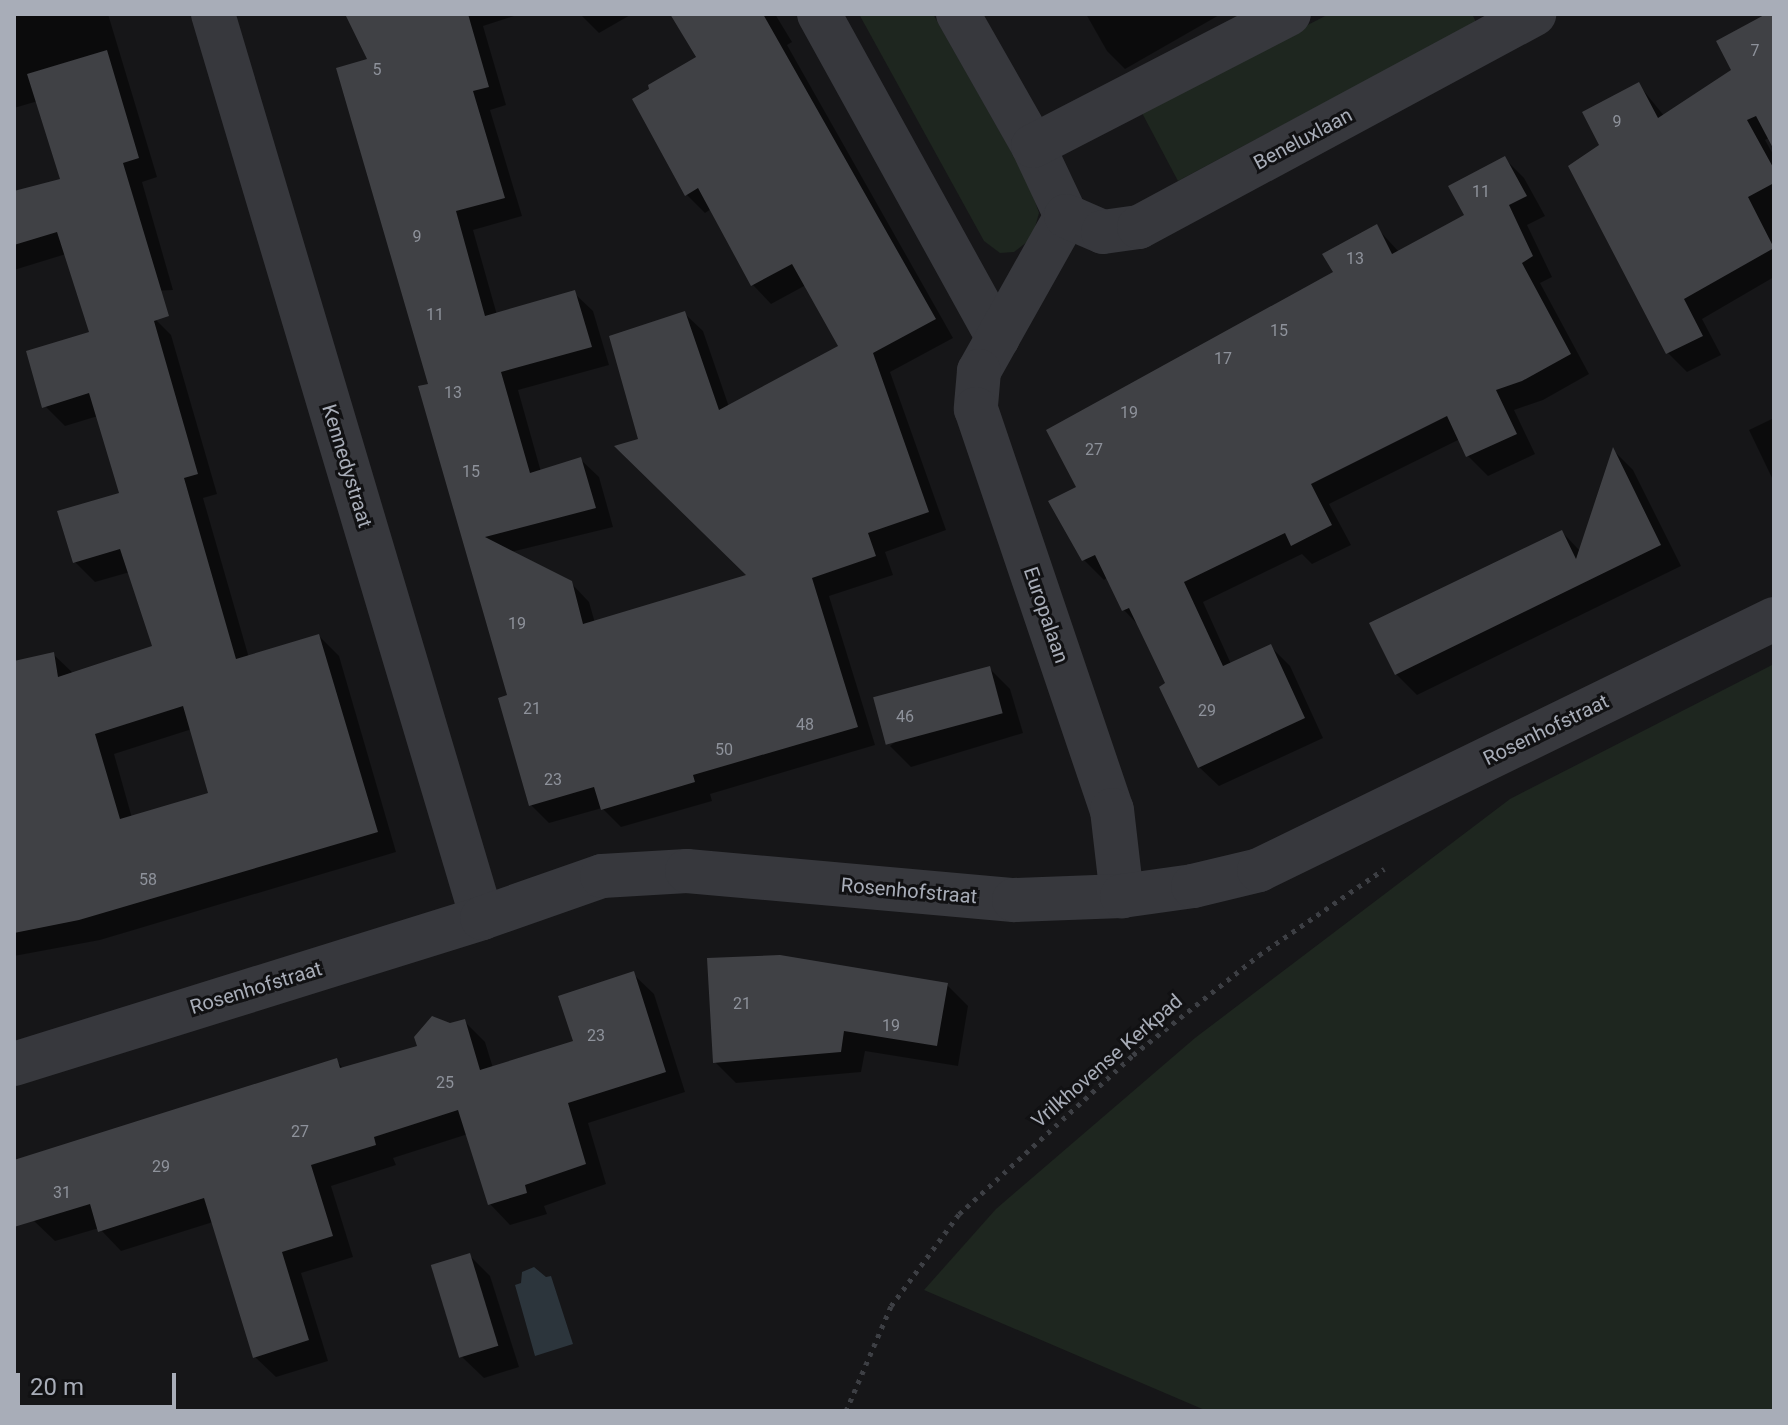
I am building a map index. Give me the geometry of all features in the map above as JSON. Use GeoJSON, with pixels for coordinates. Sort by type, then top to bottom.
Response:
{"type":"FeatureCollection","features":[{"type":"Feature","properties":{"kind":"street","name":"Kennedystraat"},"geometry":{"type":"LineString","coordinates":[[213,14],[482,918]]}},
{"type":"Feature","properties":{"kind":"street"},"geometry":{"type":"LineString","coordinates":[[819,14],[998,338]]}},
{"type":"Feature","properties":{"kind":"street"},"geometry":{"type":"LineString","coordinates":[[958,14],[1033,146],[1066,216]]}},
{"type":"Feature","properties":{"kind":"street"},"geometry":{"type":"LineString","coordinates":[[1033,146],[1289,14]]}},
{"type":"Feature","properties":{"kind":"street","name":"Beneluxlaan"},"geometry":{"type":"LineString","coordinates":[[1066,216],[1103,232],[1139,227],[1534,14]]}},
{"type":"Feature","properties":{"kind":"street","name":"Europalaan"},"geometry":{"type":"LineString","coordinates":[[1066,216],[979,371],[976,409],[1112,810],[1122,896]]}},
{"type":"Feature","properties":{"kind":"street","name":"Rosenhofstraat"},"geometry":{"type":"LineString","coordinates":[[14,1064],[482,918],[602,876],[687,871],[1014,900],[1122,896],[1193,886],[1259,870],[1774,619]]}},
{"type":"Feature","properties":{"kind":"path","name":"Vrilkhovense Kerkpad"},"geometry":{"type":"LineString","coordinates":[[846,1411],[891,1306],[959,1214],[1133,1055],[1259,955],[1389,866]]}},
{"type":"Feature","properties":{"kind":"shaded area"},"geometry":{"type":"Polygon","coordinates":[[[859,14],[933,14],[1028,181],[1039,213],[1032,238],[1014,252],[1000,253],[984,241],[859,14]]]}},
{"type":"Feature","properties":{"kind":"shaded area"},"geometry":{"type":"Polygon","coordinates":[[[1329,14],[1472,14],[1476,22],[1178,181],[1141,111],[1329,14]]]}},
{"type":"Feature","properties":{"kind":"shaded area"},"geometry":{"type":"Polygon","coordinates":[[[1774,664],[1774,1411],[1207,1411],[924,1290],[996,1209],[1195,1038],[1510,799],[1774,664]]]}},
{"type":"Feature","properties":{"kind":"shaded area"},"geometry":{"type":"Polygon","coordinates":[[[534,1267],[546,1277],[551,1276],[573,1344],[535,1356],[515,1285],[521,1283],[522,1272],[534,1267]]]}},
{"type":"Feature","properties":{"kind":"building"},"geometry":{"type":"Polygon","coordinates":[[[345,14],[468,14],[489,87],[473,91],[505,198],[456,211],[485,316],[575,290],[592,347],[501,372],[530,473],[581,457],[596,508],[485,537],[572,581],[583,624],[746,575],[614,446],[638,439],[609,336],[685,311],[719,410],[838,346],[792,264],[751,286],[698,188],[685,196],[632,99],[649,89],[648,85],[696,57],[670,14],[763,14],[936,319],[873,353],[929,512],[868,533],[876,556],[812,578],[858,727],[693,775],[695,782],[601,810],[594,787],[529,806],[498,698],[507,695],[418,386],[428,384],[336,68],[367,59],[345,14]]]}},
{"type":"Feature","properties":{"kind":"building"},"geometry":{"type":"Polygon","coordinates":[[[1766,14],[1774,14],[1774,150],[1756,116],[1747,120],[1774,169],[1774,183],[1748,197],[1774,248],[1684,299],[1703,336],[1666,354],[1568,166],[1599,145],[1582,112],[1639,82],[1658,118],[1731,70],[1716,41],[1766,14]]]}},
{"type":"Feature","properties":{"kind":"building"},"geometry":{"type":"Polygon","coordinates":[[[107,50],[139,158],[123,163],[169,316],[154,321],[198,474],[184,478],[236,659],[319,634],[378,832],[79,920],[14,933],[14,661],[54,652],[58,677],[152,646],[120,549],[73,563],[57,511],[119,493],[89,393],[42,408],[26,351],[89,332],[57,232],[14,245],[14,191],[60,179],[27,74],[107,50]],[[183,706],[95,734],[120,819],[208,793],[183,706]]]}},
{"type":"Feature","properties":{"kind":"building"},"geometry":{"type":"Polygon","coordinates":[[[1505,156],[1527,196],[1509,205],[1533,256],[1522,263],[1571,354],[1522,381],[1496,390],[1517,434],[1466,457],[1447,416],[1311,484],[1332,525],[1291,546],[1285,533],[1184,582],[1223,666],[1271,644],[1305,718],[1198,768],[1159,687],[1165,683],[1129,608],[1122,611],[1095,555],[1082,561],[1048,501],[1076,487],[1046,430],[1333,272],[1322,254],[1377,224],[1392,254],[1464,215],[1448,186],[1505,156]]]}},
{"type":"Feature","properties":{"kind":"building"},"geometry":{"type":"Polygon","coordinates":[[[1613,447],[1661,545],[1395,675],[1369,623],[1562,530],[1576,559],[1613,447]]]}},
{"type":"Feature","properties":{"kind":"building"},"geometry":{"type":"Polygon","coordinates":[[[990,666],[1003,713],[886,745],[873,697],[990,666]]]}},
{"type":"Feature","properties":{"kind":"building"},"geometry":{"type":"Polygon","coordinates":[[[780,955],[948,983],[937,1046],[844,1031],[841,1052],[713,1063],[707,958],[780,955]]]}},
{"type":"Feature","properties":{"kind":"building"},"geometry":{"type":"Polygon","coordinates":[[[634,971],[666,1072],[568,1103],[586,1164],[525,1185],[527,1193],[488,1205],[458,1110],[374,1137],[376,1145],[311,1165],[333,1236],[282,1252],[309,1340],[253,1358],[204,1198],[98,1232],[90,1204],[14,1227],[14,1160],[337,1058],[340,1068],[417,1046],[414,1037],[432,1016],[450,1023],[465,1019],[480,1070],[573,1041],[558,996],[634,971]]]}},
{"type":"Feature","properties":{"kind":"building"},"geometry":{"type":"Polygon","coordinates":[[[470,1253],[498,1346],[459,1358],[431,1265],[470,1253]]]}}]}
